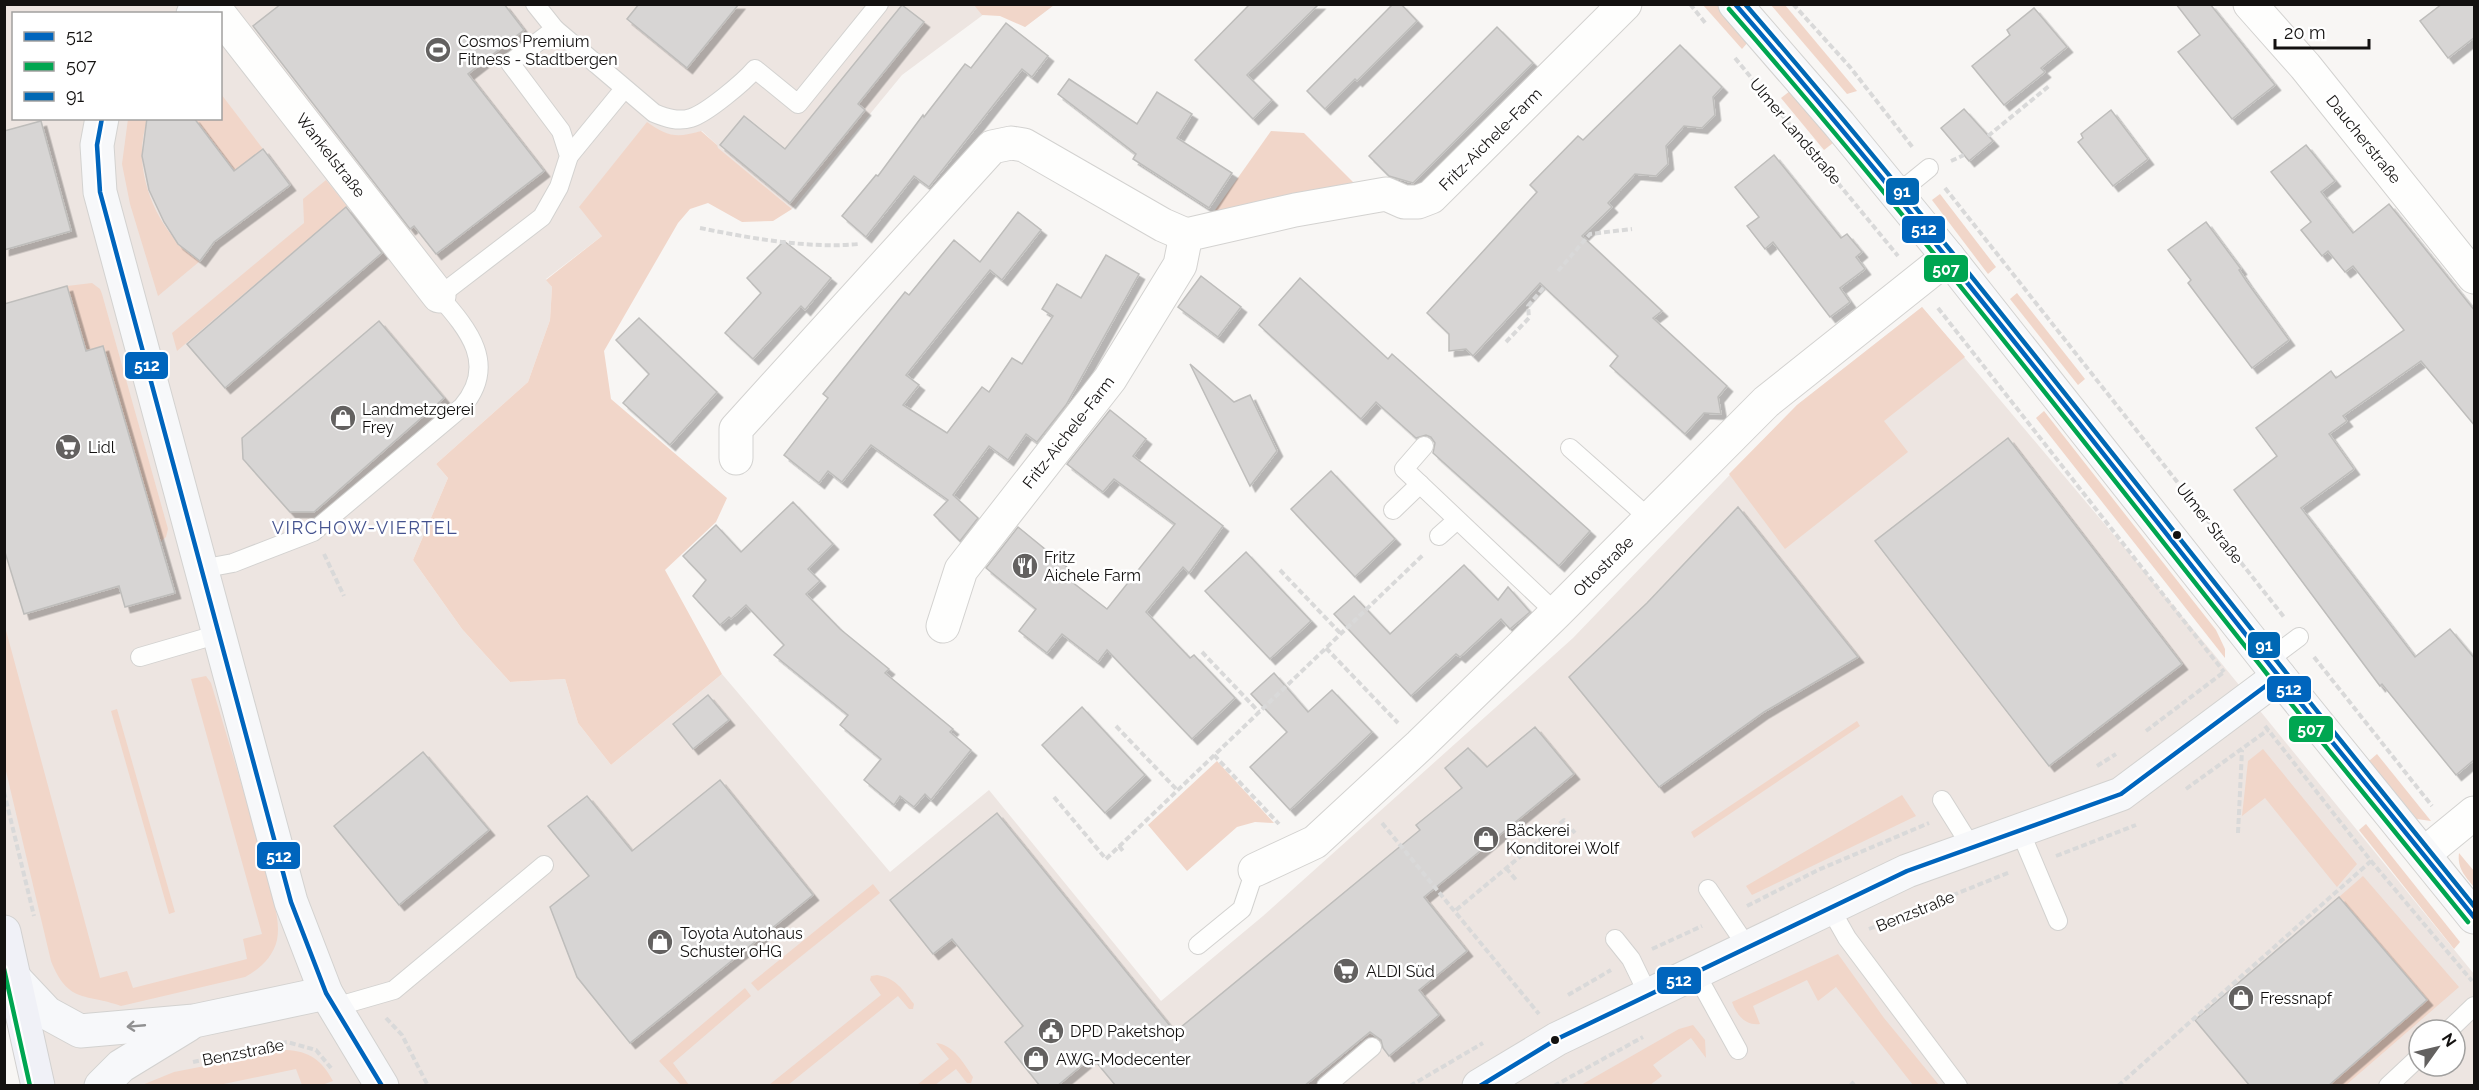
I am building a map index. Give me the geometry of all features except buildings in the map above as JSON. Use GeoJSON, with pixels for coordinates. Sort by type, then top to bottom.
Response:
{"type":"FeatureCollection","features":[{"type":"Feature","properties":{"kind":"main road"},"geometry":{"type":"LineString","coordinates":[[4,932],[38,1086]]}},
{"type":"Feature","properties":{"kind":"street","name":"Fritz-Aichele-Farm"},"geometry":{"type":"LineString","coordinates":[[943,626],[961,570],[1110,379],[1180,265],[1186,235],[1295,210],[1386,194],[1404,202],[1418,202],[1431,197],[1625,4]]}},
{"type":"Feature","properties":{"kind":"street"},"geometry":{"type":"LineString","coordinates":[[1735,4],[1897,194],[2273,669],[2475,917]]}},
{"type":"Feature","properties":{"kind":"street","name":"Daucherstraße"},"geometry":{"type":"LineString","coordinates":[[2250,4],[2305,66],[2475,277]]}},
{"type":"Feature","properties":{"kind":"street","name":"Wankelstraße"},"geometry":{"type":"LineString","coordinates":[[222,17],[440,296]]}},
{"type":"Feature","properties":{"kind":"street"},"geometry":{"type":"LineString","coordinates":[[102,120],[97,146],[100,192],[291,902],[330,1000],[382,1086]]}},
{"type":"Feature","properties":{"kind":"street"},"geometry":{"type":"LineString","coordinates":[[736,458],[736,429],[914,230],[992,147],[1011,143],[1024,145],[1163,225],[1186,235]]}},
{"type":"Feature","properties":{"kind":"street","name":"Ottostraße"},"geometry":{"type":"LineString","coordinates":[[1255,870],[1315,842],[1420,745],[1556,613],[1766,402],[1948,257]]}},
{"type":"Feature","properties":{"kind":"street"},"geometry":{"type":"LineString","coordinates":[[1479,1086],[1557,1039],[1907,871],[2121,794],[2273,669]]}},
{"type":"Feature","properties":{"kind":"street"},"geometry":{"type":"LineString","coordinates":[[2424,854],[2475,813]]}},
{"type":"Feature","properties":{"kind":"street"},"geometry":{"type":"LineString","coordinates":[[15,979],[47,1013],[80,1030],[195,1021],[330,1000]]}},
{"type":"Feature","properties":{"kind":"street"},"geometry":{"type":"LineString","coordinates":[[101,1086],[121,1066],[195,1021]]}},
{"type":"Feature","properties":{"kind":"lane"},"geometry":{"type":"LineString","coordinates":[[535,4],[555,29],[624,89],[654,113],[668,119],[691,118],[747,79],[755,69],[798,104],[879,4]]}},
{"type":"Feature","properties":{"kind":"lane"},"geometry":{"type":"LineString","coordinates":[[555,29],[510,63],[561,131],[569,156]]}},
{"type":"Feature","properties":{"kind":"lane"},"geometry":{"type":"LineString","coordinates":[[201,569],[233,562],[313,532],[462,407],[474,393],[479,376],[477,353],[468,333],[440,296],[542,216],[559,187],[569,156],[624,89]]}},
{"type":"Feature","properties":{"kind":"lane"},"geometry":{"type":"LineString","coordinates":[[1897,194],[1929,168]]}},
{"type":"Feature","properties":{"kind":"lane"},"geometry":{"type":"LineString","coordinates":[[1424,446],[1404,469],[1556,613]]}},
{"type":"Feature","properties":{"kind":"lane"},"geometry":{"type":"LineString","coordinates":[[1570,448],[1650,519]]}},
{"type":"Feature","properties":{"kind":"lane"},"geometry":{"type":"LineString","coordinates":[[1393,510],[1420,484]]}},
{"type":"Feature","properties":{"kind":"lane"},"geometry":{"type":"LineString","coordinates":[[1439,536],[1457,520]]}},
{"type":"Feature","properties":{"kind":"lane"},"geometry":{"type":"LineString","coordinates":[[140,657],[219,634]]}},
{"type":"Feature","properties":{"kind":"lane"},"geometry":{"type":"LineString","coordinates":[[2273,669],[2299,636]]}},
{"type":"Feature","properties":{"kind":"lane"},"geometry":{"type":"LineString","coordinates":[[1942,800],[1972,848]]}},
{"type":"Feature","properties":{"kind":"lane"},"geometry":{"type":"LineString","coordinates":[[2020,831],[2058,921]]}},
{"type":"Feature","properties":{"kind":"lane"},"geometry":{"type":"LineString","coordinates":[[330,1000],[394,990],[544,865]]}},
{"type":"Feature","properties":{"kind":"lane"},"geometry":{"type":"LineString","coordinates":[[1198,945],[1242,909],[1255,870]]}},
{"type":"Feature","properties":{"kind":"lane"},"geometry":{"type":"LineString","coordinates":[[1707,889],[1748,948]]}},
{"type":"Feature","properties":{"kind":"lane"},"geometry":{"type":"LineString","coordinates":[[1830,908],[1847,938],[1958,1086]]}},
{"type":"Feature","properties":{"kind":"lane"},"geometry":{"type":"LineString","coordinates":[[1615,939],[1631,959],[1648,994]]}},
{"type":"Feature","properties":{"kind":"lane"},"geometry":{"type":"LineString","coordinates":[[1695,972],[1738,1050]]}},
{"type":"Feature","properties":{"kind":"lane"},"geometry":{"type":"LineString","coordinates":[[2462,1018],[2475,1006]]}},
{"type":"Feature","properties":{"kind":"lane"},"geometry":{"type":"LineString","coordinates":[[1326,1086],[1372,1047]]}},
{"type":"Feature","properties":{"kind":"lane"},"geometry":{"type":"LineString","coordinates":[[2388,1086],[2407,1068]]}},
{"type":"Feature","properties":{"kind":"path"},"geometry":{"type":"LineString","coordinates":[[1690,4],[1713,32]]}},
{"type":"Feature","properties":{"kind":"path"},"geometry":{"type":"LineString","coordinates":[[1793,4],[1850,67],[1929,168]]}},
{"type":"Feature","properties":{"kind":"path","name":"Ulmer Landstraße"},"geometry":{"type":"LineString","coordinates":[[1728,50],[1900,259]]}},
{"type":"Feature","properties":{"kind":"path"},"geometry":{"type":"LineString","coordinates":[[1988,136],[2049,86]]}},
{"type":"Feature","properties":{"kind":"path","name":"Ulmer Straße"},"geometry":{"type":"LineString","coordinates":[[1929,168],[2435,810]]}},
{"type":"Feature","properties":{"kind":"path"},"geometry":{"type":"LineString","coordinates":[[700,228],[763,240],[842,245],[878,242],[914,230]]}},
{"type":"Feature","properties":{"kind":"path"},"geometry":{"type":"LineString","coordinates":[[1558,271],[1590,234],[1632,229]]}},
{"type":"Feature","properties":{"kind":"path"},"geometry":{"type":"LineString","coordinates":[[1506,342],[1529,318],[1528,306],[1544,287]]}},
{"type":"Feature","properties":{"kind":"path"},"geometry":{"type":"LineString","coordinates":[[1935,304],[2224,672]]}},
{"type":"Feature","properties":{"kind":"path"},"geometry":{"type":"LineString","coordinates":[[313,532],[344,596]]}},
{"type":"Feature","properties":{"kind":"path"},"geometry":{"type":"LineString","coordinates":[[1054,797],[1106,859],[1425,553],[1418,545]]}},
{"type":"Feature","properties":{"kind":"path"},"geometry":{"type":"LineString","coordinates":[[1280,570],[1341,634]]}},
{"type":"Feature","properties":{"kind":"path"},"geometry":{"type":"LineString","coordinates":[[1326,648],[1420,745]]}},
{"type":"Feature","properties":{"kind":"path"},"geometry":{"type":"LineString","coordinates":[[1202,652],[1259,712]]}},
{"type":"Feature","properties":{"kind":"path"},"geometry":{"type":"LineString","coordinates":[[1116,726],[1177,789]]}},
{"type":"Feature","properties":{"kind":"path"},"geometry":{"type":"LineString","coordinates":[[2177,796],[2268,729],[2371,861],[2471,979]]}},
{"type":"Feature","properties":{"kind":"path"},"geometry":{"type":"LineString","coordinates":[[2238,833],[2242,750]]}},
{"type":"Feature","properties":{"kind":"path"},"geometry":{"type":"LineString","coordinates":[[1214,754],[1301,848]]}},
{"type":"Feature","properties":{"kind":"path"},"geometry":{"type":"LineString","coordinates":[[4,792],[34,917]]}},
{"type":"Feature","properties":{"kind":"path"},"geometry":{"type":"LineString","coordinates":[[1363,798],[1456,910],[1557,1039]]}},
{"type":"Feature","properties":{"kind":"path"},"geometry":{"type":"LineString","coordinates":[[1456,910],[1564,820],[1575,833]]}},
{"type":"Feature","properties":{"kind":"path","name":"Benzstraße"},"geometry":{"type":"LineString","coordinates":[[1847,938],[2131,828],[2140,822]]}},
{"type":"Feature","properties":{"kind":"path"},"geometry":{"type":"LineString","coordinates":[[1119,846],[1123,851]]}},
{"type":"Feature","properties":{"kind":"path"},"geometry":{"type":"LineString","coordinates":[[2118,1086],[2371,861]]}},
{"type":"Feature","properties":{"kind":"path"},"geometry":{"type":"LineString","coordinates":[[1506,868],[1517,881]]}},
{"type":"Feature","properties":{"kind":"path"},"geometry":{"type":"LineString","coordinates":[[1554,1086],[1651,1033]]}},
{"type":"Feature","properties":{"kind":"path","name":"Benzstraße"},"geometry":{"type":"LineString","coordinates":[[185,1063],[287,1042],[316,1050],[336,1075]]}},
{"type":"Feature","properties":{"kind":"path"},"geometry":{"type":"LineString","coordinates":[[1850,1086],[1854,1082]]}},
{"type":"Feature","properties":{"kind":"shaded area"},"geometry":{"type":"Polygon","coordinates":[[[4,5],[1054,5],[1025,27],[995,6],[902,75],[792,209],[717,148],[717,145],[702,131],[682,137],[662,133],[647,123],[602,236],[546,279],[552,287],[550,320],[528,382],[436,464],[448,478],[413,560],[462,629],[510,682],[565,679],[578,723],[611,765],[722,674],[890,872],[989,790],[1161,1001],[1263,916],[1573,638],[1797,405],[1922,307],[2213,653],[2474,974],[2474,1085],[38,1085],[4,932],[4,5]]]}},
{"type":"Feature","properties":{"kind":"shaded area"},"geometry":{"type":"Polygon","coordinates":[[[974,5],[1054,5],[1025,27],[1000,16],[982,15],[974,5]]]}},
{"type":"Feature","properties":{"kind":"shaded area"},"geometry":{"type":"Polygon","coordinates":[[[1703,5],[1717,5],[1749,41],[1742,49],[1703,5]]]}},
{"type":"Feature","properties":{"kind":"shaded area"},"geometry":{"type":"Polygon","coordinates":[[[1771,5],[1785,5],[1857,91],[1847,94],[1771,5]]]}},
{"type":"Feature","properties":{"kind":"shaded area"},"geometry":{"type":"Polygon","coordinates":[[[1790,91],[1833,143],[1824,150],[1781,98],[1790,91]]]}},
{"type":"Feature","properties":{"kind":"shaded area"},"geometry":{"type":"Polygon","coordinates":[[[222,95],[263,149],[234,171],[195,120],[222,120],[222,95]]]}},
{"type":"Feature","properties":{"kind":"shaded area"},"geometry":{"type":"Polygon","coordinates":[[[128,120],[148,120],[143,138],[142,158],[151,198],[171,234],[200,261],[158,296],[130,204],[122,164],[128,120]]]}},
{"type":"Feature","properties":{"kind":"shaded area"},"geometry":{"type":"Polygon","coordinates":[[[647,122],[673,135],[701,131],[718,148],[792,209],[773,221],[742,222],[708,203],[690,209],[678,223],[604,351],[611,399],[727,498],[716,522],[665,570],[722,674],[611,765],[578,723],[565,679],[510,682],[462,629],[413,560],[448,478],[436,464],[528,382],[550,320],[552,287],[546,280],[602,236],[579,207],[647,122]]]}},
{"type":"Feature","properties":{"kind":"shaded area"},"geometry":{"type":"Polygon","coordinates":[[[1271,131],[1304,133],[1357,186],[1213,213],[1271,131]]]}},
{"type":"Feature","properties":{"kind":"shaded area"},"geometry":{"type":"Polygon","coordinates":[[[326,180],[347,206],[177,351],[172,333],[304,223],[303,199],[326,180]]]}},
{"type":"Feature","properties":{"kind":"shaded area"},"geometry":{"type":"Polygon","coordinates":[[[1940,194],[1996,267],[1988,274],[1932,200],[1940,194]]]}},
{"type":"Feature","properties":{"kind":"shaded area"},"geometry":{"type":"Polygon","coordinates":[[[92,283],[100,289],[102,294],[168,529],[166,537],[160,542],[103,347],[86,351],[67,286],[92,283]]]}},
{"type":"Feature","properties":{"kind":"shaded area"},"geometry":{"type":"Polygon","coordinates":[[[2017,293],[2085,379],[2078,385],[2010,299],[2017,293]]]}},
{"type":"Feature","properties":{"kind":"shaded area"},"geometry":{"type":"Polygon","coordinates":[[[1922,307],[1965,357],[1884,421],[1908,452],[1785,549],[1729,474],[1797,405],[1922,307]]]}},
{"type":"Feature","properties":{"kind":"shaded area"},"geometry":{"type":"Polygon","coordinates":[[[2044,411],[2216,630],[2225,649],[2225,658],[2036,418],[2044,411]]]}},
{"type":"Feature","properties":{"kind":"shaded area"},"geometry":{"type":"Polygon","coordinates":[[[4,623],[100,978],[127,971],[133,988],[247,959],[243,939],[262,934],[191,679],[206,676],[211,683],[240,780],[277,917],[278,932],[275,946],[269,957],[256,970],[245,977],[121,1006],[79,995],[71,991],[57,975],[51,961],[5,767],[4,623]]]}},
{"type":"Feature","properties":{"kind":"shaded area"},"geometry":{"type":"Polygon","coordinates":[[[117,709],[175,912],[169,914],[111,711],[117,709]]]}},
{"type":"Feature","properties":{"kind":"shaded area"},"geometry":{"type":"Polygon","coordinates":[[[1857,721],[1860,726],[1694,838],[1691,832],[1857,721]]]}},
{"type":"Feature","properties":{"kind":"shaded area"},"geometry":{"type":"Polygon","coordinates":[[[2263,749],[2357,864],[2337,887],[2265,798],[2242,816],[2248,761],[2263,749]]]}},
{"type":"Feature","properties":{"kind":"shaded area"},"geometry":{"type":"Polygon","coordinates":[[[2377,754],[2431,821],[2417,819],[2369,761],[2377,754]]]}},
{"type":"Feature","properties":{"kind":"shaded area"},"geometry":{"type":"Polygon","coordinates":[[[1217,761],[1274,823],[1255,822],[1237,827],[1187,871],[1148,825],[1217,761]]]}},
{"type":"Feature","properties":{"kind":"shaded area"},"geometry":{"type":"Polygon","coordinates":[[[1902,795],[1916,816],[1752,895],[1746,886],[1902,795]]]}},
{"type":"Feature","properties":{"kind":"shaded area"},"geometry":{"type":"Polygon","coordinates":[[[2366,824],[2460,942],[2454,949],[2359,830],[2366,824]]]}},
{"type":"Feature","properties":{"kind":"shaded area"},"geometry":{"type":"Polygon","coordinates":[[[2459,853],[2474,871],[2474,887],[2460,867],[2459,853]]]}},
{"type":"Feature","properties":{"kind":"shaded area"},"geometry":{"type":"Polygon","coordinates":[[[2363,876],[2459,987],[2423,1018],[2407,1018],[2407,1032],[2346,1085],[2328,1086],[2427,1000],[2339,897],[2363,876]]]}},
{"type":"Feature","properties":{"kind":"shaded area"},"geometry":{"type":"Polygon","coordinates":[[[873,884],[880,893],[758,991],[751,983],[873,884]]]}},
{"type":"Feature","properties":{"kind":"shaded area"},"geometry":{"type":"Polygon","coordinates":[[[1838,954],[1884,1018],[1939,1085],[1913,1085],[1836,987],[1818,1001],[1807,980],[1753,1006],[1760,1024],[1746,1022],[1737,1012],[1732,1002],[1838,954]]]}},
{"type":"Feature","properties":{"kind":"shaded area"},"geometry":{"type":"Polygon","coordinates":[[[877,975],[898,985],[914,1004],[913,1009],[909,1009],[898,996],[788,1085],[769,1085],[881,995],[870,980],[871,976],[877,975]]]}},
{"type":"Feature","properties":{"kind":"shaded area"},"geometry":{"type":"Polygon","coordinates":[[[745,988],[751,996],[673,1063],[689,1085],[681,1085],[659,1061],[745,988]]]}},
{"type":"Feature","properties":{"kind":"shaded area"},"geometry":{"type":"Polygon","coordinates":[[[1693,1025],[1705,1040],[1706,1058],[1691,1038],[1653,1065],[1662,1076],[1650,1085],[1581,1085],[1679,1029],[1693,1025]]]}},
{"type":"Feature","properties":{"kind":"shaded area"},"geometry":{"type":"Polygon","coordinates":[[[936,1043],[948,1047],[958,1056],[973,1077],[971,1083],[967,1083],[956,1069],[935,1085],[917,1085],[949,1059],[936,1043]]]}},
{"type":"Feature","properties":{"kind":"shaded area"},"geometry":{"type":"Polygon","coordinates":[[[286,1050],[302,1052],[314,1058],[324,1067],[333,1081],[322,1085],[302,1085],[296,1069],[219,1085],[142,1085],[174,1072],[286,1050]]]}},
{"type":"Feature","properties":{"kind":"transit line","name":"512"},"geometry":{"type":"LineString","coordinates":[[1735,4],[1943,252],[2277,674],[2474,917]]}},
{"type":"Feature","properties":{"kind":"transit line","name":"91"},"geometry":{"type":"LineString","coordinates":[[1745,4],[1815,85],[1951,251],[2474,906]]}},
{"type":"Feature","properties":{"kind":"transit line","name":"507"},"geometry":{"type":"LineString","coordinates":[[1729,9],[1937,257],[2271,679],[2468,922]]}},
{"type":"Feature","properties":{"kind":"transit line","name":"512"},"geometry":{"type":"LineString","coordinates":[[102,120],[97,145],[100,192],[291,902],[326,993],[382,1086]]}},
{"type":"Feature","properties":{"kind":"transit line","name":"512"},"geometry":{"type":"LineString","coordinates":[[1480,1086],[1557,1039],[1907,871],[2121,794],[2279,676]]}},
{"type":"Feature","properties":{"kind":"transit line","name":"507"},"geometry":{"type":"LineString","coordinates":[[4,969],[30,1086]]}},
{"type":"Feature","properties":{"kind":"place","name":"Cosmos Premium Fitness - Stadtbergen"},"geometry":{"type":"Point","coordinates":[438,50]}},
{"type":"Feature","properties":{"kind":"place","name":"Landmetzgerei Frey"},"geometry":{"type":"Point","coordinates":[343,418]}},
{"type":"Feature","properties":{"kind":"place","name":"Lidl"},"geometry":{"type":"Point","coordinates":[68,447]}},
{"type":"Feature","properties":{"kind":"place","name":"Fritz Aichele Farm"},"geometry":{"type":"Point","coordinates":[1025,566]}},
{"type":"Feature","properties":{"kind":"place","name":"Bäckerei Konditorei Wolf"},"geometry":{"type":"Point","coordinates":[1486,839]}},
{"type":"Feature","properties":{"kind":"place","name":"Toyota Autohaus Schuster oHG"},"geometry":{"type":"Point","coordinates":[660,942]}},
{"type":"Feature","properties":{"kind":"place","name":"ALDI Süd"},"geometry":{"type":"Point","coordinates":[1346,971]}},
{"type":"Feature","properties":{"kind":"place","name":"Fressnapf"},"geometry":{"type":"Point","coordinates":[2241,998]}},
{"type":"Feature","properties":{"kind":"place","name":"DPD Paketshop"},"geometry":{"type":"Point","coordinates":[1051,1031]}},
{"type":"Feature","properties":{"kind":"place","name":"AWG-Modecenter"},"geometry":{"type":"Point","coordinates":[1036,1059]}},
{"type":"Feature","properties":{"kind":"district","name":"VIRCHOW-VIERTEL"},"geometry":{"type":"Point","coordinates":[365,528]}}]}
